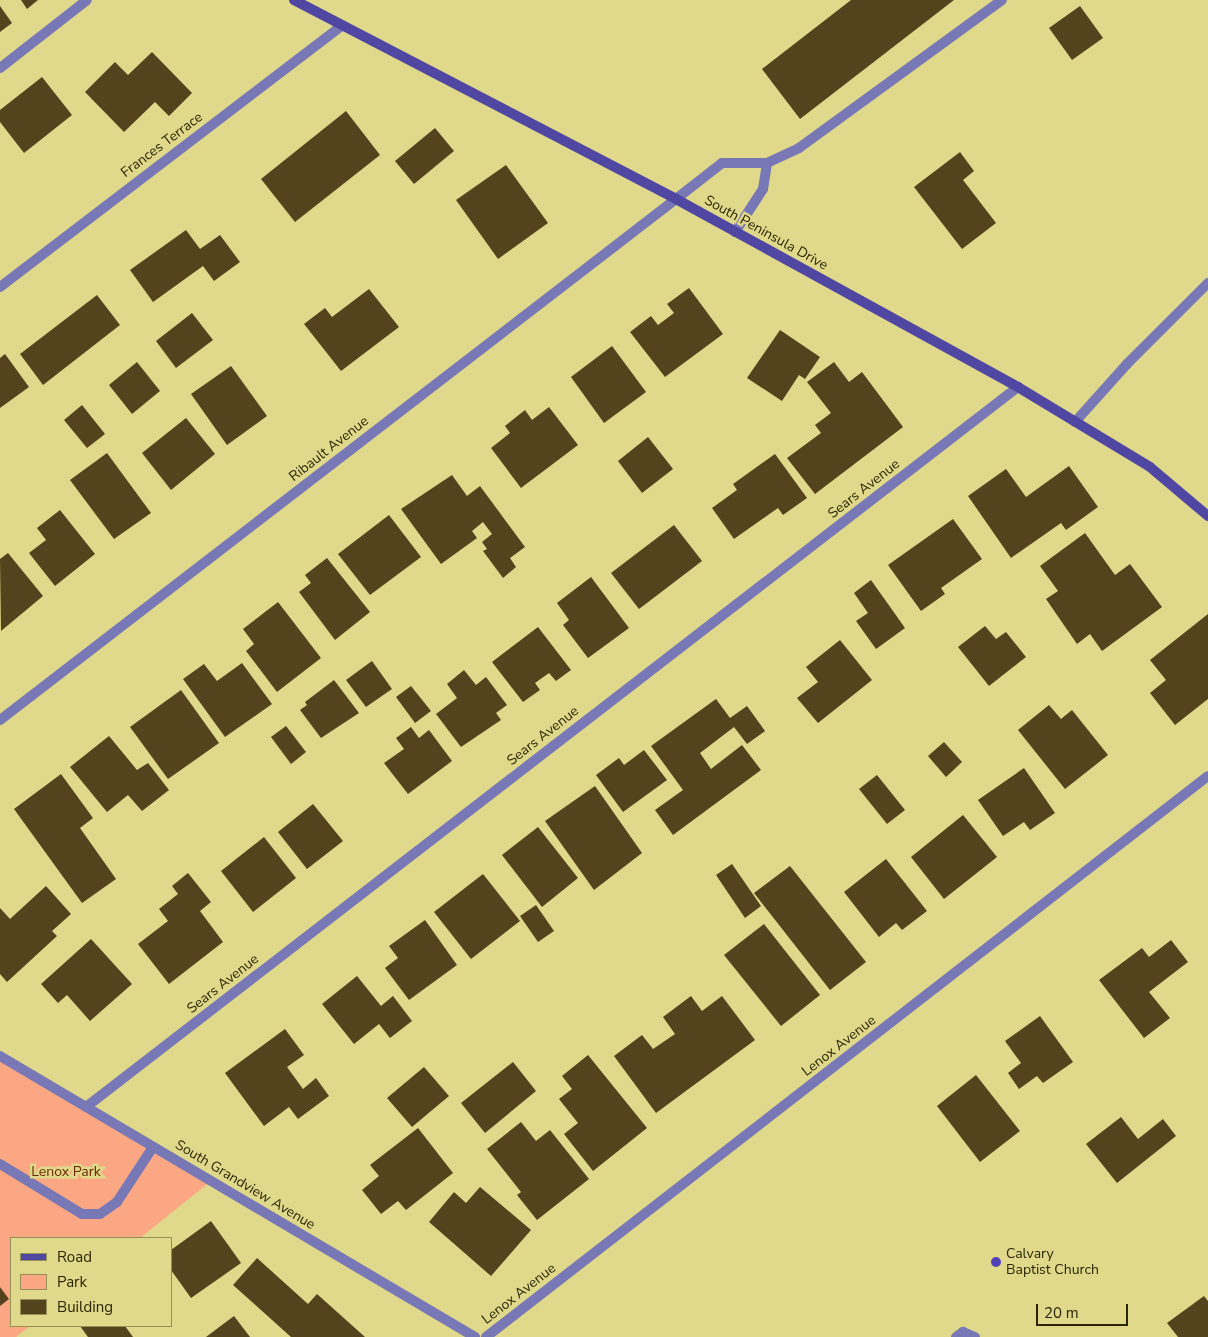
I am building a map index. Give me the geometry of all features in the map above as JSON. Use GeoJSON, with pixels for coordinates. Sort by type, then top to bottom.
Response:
{"type":"FeatureCollection","features":[{"type":"Feature","properties":{"kind":"main road","name":"South Peninsula Drive"},"geometry":{"type":"LineString","coordinates":[[294,0],[340,26],[676,199],[1018,387],[1150,467],[1208,516]]}},
{"type":"Feature","properties":{"kind":"street"},"geometry":{"type":"LineString","coordinates":[[0,68],[87,0]]}},
{"type":"Feature","properties":{"kind":"street"},"geometry":{"type":"LineString","coordinates":[[735,232],[763,189],[767,163],[799,148],[1002,0]]}},
{"type":"Feature","properties":{"kind":"street","name":"Frances Terrace"},"geometry":{"type":"LineString","coordinates":[[0,287],[340,26]]}},
{"type":"Feature","properties":{"kind":"street","name":"Ribault Avenue"},"geometry":{"type":"LineString","coordinates":[[0,720],[722,163],[767,163]]}},
{"type":"Feature","properties":{"kind":"street"},"geometry":{"type":"LineString","coordinates":[[1075,422],[1127,364],[1208,283]]}},
{"type":"Feature","properties":{"kind":"street","name":"Sears Avenue"},"geometry":{"type":"LineString","coordinates":[[86,1107],[1018,387]]}},
{"type":"Feature","properties":{"kind":"street","name":"Lenox Avenue"},"geometry":{"type":"LineString","coordinates":[[486,1337],[1208,776]]}},
{"type":"Feature","properties":{"kind":"street","name":"South Grandview Avenue"},"geometry":{"type":"LineString","coordinates":[[0,1056],[475,1337]]}},
{"type":"Feature","properties":{"kind":"street"},"geometry":{"type":"LineString","coordinates":[[0,1164],[82,1214],[100,1214],[117,1202],[153,1147]]}},
{"type":"Feature","properties":{"kind":"street"},"geometry":{"type":"LineString","coordinates":[[956,1337],[963,1332],[975,1337]]}},
{"type":"Feature","properties":{"kind":"green space","name":"Lenox Park"},"geometry":{"type":"Polygon","coordinates":[[[0,1057],[211,1181],[141,1237],[10,1237],[10,1327],[29,1327],[16,1337],[0,1337],[0,1057]]]}},
{"type":"Feature","properties":{"kind":"building"},"geometry":{"type":"Polygon","coordinates":[[[21,0],[38,0],[27,9],[21,0]]]}},
{"type":"Feature","properties":{"kind":"building"},"geometry":{"type":"Polygon","coordinates":[[[851,0],[954,0],[800,119],[762,69],[851,0]]]}},
{"type":"Feature","properties":{"kind":"building"},"geometry":{"type":"Polygon","coordinates":[[[0,6],[12,23],[0,32],[0,6]]]}},
{"type":"Feature","properties":{"kind":"building"},"geometry":{"type":"Polygon","coordinates":[[[1080,6],[1103,38],[1072,60],[1049,28],[1080,6]]]}},
{"type":"Feature","properties":{"kind":"building"},"geometry":{"type":"Polygon","coordinates":[[[152,52],[192,93],[169,116],[155,102],[124,132],[85,92],[115,62],[128,75],[152,52]]]}},
{"type":"Feature","properties":{"kind":"building"},"geometry":{"type":"Polygon","coordinates":[[[42,77],[72,115],[24,153],[0,122],[0,110],[42,77]]]}},
{"type":"Feature","properties":{"kind":"building"},"geometry":{"type":"Polygon","coordinates":[[[346,111],[380,155],[295,222],[261,179],[346,111]]]}},
{"type":"Feature","properties":{"kind":"building"},"geometry":{"type":"Polygon","coordinates":[[[435,128],[454,151],[414,184],[395,161],[435,128]]]}},
{"type":"Feature","properties":{"kind":"building"},"geometry":{"type":"Polygon","coordinates":[[[960,152],[974,171],[963,180],[996,223],[962,249],[914,187],[960,152]]]}},
{"type":"Feature","properties":{"kind":"building"},"geometry":{"type":"Polygon","coordinates":[[[506,165],[548,223],[498,259],[456,200],[506,165]]]}},
{"type":"Feature","properties":{"kind":"building"},"geometry":{"type":"Polygon","coordinates":[[[186,230],[200,249],[220,235],[240,262],[214,281],[203,266],[153,302],[130,270],[186,230]]]}},
{"type":"Feature","properties":{"kind":"building"},"geometry":{"type":"Polygon","coordinates":[[[689,288],[723,334],[665,377],[630,332],[651,316],[658,325],[674,313],[667,304],[689,288]]]}},
{"type":"Feature","properties":{"kind":"building"},"geometry":{"type":"Polygon","coordinates":[[[369,289],[399,327],[341,371],[304,324],[325,308],[332,317],[369,289]]]}},
{"type":"Feature","properties":{"kind":"building"},"geometry":{"type":"Polygon","coordinates":[[[97,295],[120,325],[43,385],[20,354],[97,295]]]}},
{"type":"Feature","properties":{"kind":"building"},"geometry":{"type":"Polygon","coordinates":[[[192,313],[213,340],[176,368],[156,341],[192,313]]]}},
{"type":"Feature","properties":{"kind":"building"},"geometry":{"type":"Polygon","coordinates":[[[780,330],[820,357],[805,379],[799,375],[782,401],[747,378],[780,330]]]}},
{"type":"Feature","properties":{"kind":"building"},"geometry":{"type":"Polygon","coordinates":[[[612,346],[646,392],[604,423],[571,377],[612,346]]]}},
{"type":"Feature","properties":{"kind":"building"},"geometry":{"type":"Polygon","coordinates":[[[5,354],[29,387],[0,408],[0,358],[5,354]]]}},
{"type":"Feature","properties":{"kind":"building"},"geometry":{"type":"Polygon","coordinates":[[[137,362],[160,391],[132,414],[109,385],[137,362]]]}},
{"type":"Feature","properties":{"kind":"building"},"geometry":{"type":"Polygon","coordinates":[[[834,362],[849,382],[862,372],[903,427],[815,494],[787,458],[821,433],[815,425],[831,413],[807,382],[834,362]]]}},
{"type":"Feature","properties":{"kind":"building"},"geometry":{"type":"Polygon","coordinates":[[[231,366],[267,416],[227,445],[191,394],[231,366]]]}},
{"type":"Feature","properties":{"kind":"building"},"geometry":{"type":"Polygon","coordinates":[[[82,405],[105,434],[87,448],[64,420],[82,405]]]}},
{"type":"Feature","properties":{"kind":"building"},"geometry":{"type":"Polygon","coordinates":[[[549,407],[578,445],[521,488],[491,448],[510,433],[505,426],[525,410],[532,420],[549,407]]]}},
{"type":"Feature","properties":{"kind":"building"},"geometry":{"type":"Polygon","coordinates":[[[186,418],[215,454],[171,490],[142,453],[186,418]]]}},
{"type":"Feature","properties":{"kind":"building"},"geometry":{"type":"Polygon","coordinates":[[[648,437],[673,469],[642,493],[618,461],[648,437]]]}},
{"type":"Feature","properties":{"kind":"building"},"geometry":{"type":"Polygon","coordinates":[[[107,453],[151,513],[114,539],[70,480],[107,453]]]}},
{"type":"Feature","properties":{"kind":"building"},"geometry":{"type":"Polygon","coordinates":[[[775,454],[807,498],[783,515],[778,508],[734,539],[712,508],[737,490],[733,484],[775,454]]]}},
{"type":"Feature","properties":{"kind":"building"},"geometry":{"type":"Polygon","coordinates":[[[1069,466],[1098,507],[1066,530],[1061,523],[1011,558],[968,496],[1006,469],[1026,497],[1069,466]]]}},
{"type":"Feature","properties":{"kind":"building"},"geometry":{"type":"Polygon","coordinates":[[[452,475],[467,496],[480,486],[525,547],[510,558],[516,567],[503,578],[483,551],[487,549],[482,542],[492,534],[483,522],[472,531],[477,538],[441,564],[401,509],[452,475]]]}},
{"type":"Feature","properties":{"kind":"building"},"geometry":{"type":"Polygon","coordinates":[[[60,510],[95,554],[55,586],[29,553],[46,540],[37,528],[60,510]]]}},
{"type":"Feature","properties":{"kind":"building"},"geometry":{"type":"Polygon","coordinates":[[[389,515],[421,557],[370,595],[338,554],[389,515]]]}},
{"type":"Feature","properties":{"kind":"building"},"geometry":{"type":"Polygon","coordinates":[[[953,519],[982,559],[941,588],[945,594],[921,611],[888,565],[953,519]]]}},
{"type":"Feature","properties":{"kind":"building"},"geometry":{"type":"Polygon","coordinates":[[[674,525],[702,561],[639,609],[611,573],[674,525]]]}},
{"type":"Feature","properties":{"kind":"building"},"geometry":{"type":"Polygon","coordinates":[[[1085,533],[1115,575],[1130,564],[1162,607],[1102,651],[1090,634],[1077,644],[1046,599],[1058,591],[1040,566],[1085,533]]]}},
{"type":"Feature","properties":{"kind":"building"},"geometry":{"type":"Polygon","coordinates":[[[8,553],[43,596],[1,631],[0,559],[8,553]]]}},
{"type":"Feature","properties":{"kind":"building"},"geometry":{"type":"Polygon","coordinates":[[[327,558],[370,612],[335,640],[299,592],[311,583],[305,575],[327,558]]]}},
{"type":"Feature","properties":{"kind":"building"},"geometry":{"type":"Polygon","coordinates":[[[591,577],[629,628],[588,658],[563,625],[569,620],[557,603],[591,577]]]}},
{"type":"Feature","properties":{"kind":"building"},"geometry":{"type":"Polygon","coordinates":[[[871,580],[905,628],[876,649],[856,621],[868,613],[854,593],[871,580]]]}},
{"type":"Feature","properties":{"kind":"building"},"geometry":{"type":"Polygon","coordinates":[[[278,602],[321,658],[277,692],[246,651],[254,644],[243,629],[278,602]]]}},
{"type":"Feature","properties":{"kind":"building"},"geometry":{"type":"Polygon","coordinates":[[[1208,614],[1208,699],[1175,725],[1150,693],[1166,680],[1150,660],[1208,614]]]}},
{"type":"Feature","properties":{"kind":"building"},"geometry":{"type":"Polygon","coordinates":[[[985,626],[996,639],[1006,632],[1026,657],[989,686],[958,647],[985,626]]]}},
{"type":"Feature","properties":{"kind":"building"},"geometry":{"type":"Polygon","coordinates":[[[538,627],[571,670],[556,681],[549,673],[535,683],[540,690],[523,702],[492,662],[538,627]]]}},
{"type":"Feature","properties":{"kind":"building"},"geometry":{"type":"Polygon","coordinates":[[[840,640],[872,680],[818,723],[797,698],[818,682],[806,667],[840,640]]]}},
{"type":"Feature","properties":{"kind":"building"},"geometry":{"type":"Polygon","coordinates":[[[372,661],[392,689],[366,707],[346,680],[372,661]]]}},
{"type":"Feature","properties":{"kind":"building"},"geometry":{"type":"Polygon","coordinates":[[[242,663],[272,704],[225,737],[183,679],[204,664],[217,681],[242,663]]]}},
{"type":"Feature","properties":{"kind":"building"},"geometry":{"type":"Polygon","coordinates":[[[464,670],[476,685],[486,677],[507,705],[496,713],[501,720],[461,747],[436,714],[457,698],[447,684],[464,670]]]}},
{"type":"Feature","properties":{"kind":"building"},"geometry":{"type":"Polygon","coordinates":[[[334,680],[359,713],[321,738],[300,710],[307,705],[305,702],[334,680]]]}},
{"type":"Feature","properties":{"kind":"building"},"geometry":{"type":"Polygon","coordinates":[[[411,686],[431,711],[415,723],[396,697],[411,686]]]}},
{"type":"Feature","properties":{"kind":"building"},"geometry":{"type":"Polygon","coordinates":[[[181,690],[219,743],[168,779],[130,727],[181,690]]]}},
{"type":"Feature","properties":{"kind":"building"},"geometry":{"type":"Polygon","coordinates":[[[716,699],[730,718],[747,706],[765,731],[747,744],[734,727],[700,753],[711,769],[742,745],[761,770],[673,835],[655,810],[683,790],[651,746],[716,699]]]}},
{"type":"Feature","properties":{"kind":"building"},"geometry":{"type":"Polygon","coordinates":[[[1049,705],[1061,719],[1072,710],[1108,755],[1065,789],[1018,730],[1049,705]]]}},
{"type":"Feature","properties":{"kind":"building"},"geometry":{"type":"Polygon","coordinates":[[[286,726],[306,752],[291,764],[271,737],[286,726]]]}},
{"type":"Feature","properties":{"kind":"building"},"geometry":{"type":"Polygon","coordinates":[[[411,727],[419,738],[429,730],[452,761],[408,794],[384,763],[404,749],[396,738],[411,727]]]}},
{"type":"Feature","properties":{"kind":"building"},"geometry":{"type":"Polygon","coordinates":[[[109,736],[137,770],[148,763],[169,790],[142,811],[128,795],[107,812],[70,767],[109,736]]]}},
{"type":"Feature","properties":{"kind":"building"},"geometry":{"type":"Polygon","coordinates":[[[944,742],[962,762],[946,777],[928,756],[944,742]]]}},
{"type":"Feature","properties":{"kind":"building"},"geometry":{"type":"Polygon","coordinates":[[[644,750],[667,780],[623,812],[596,775],[619,758],[624,765],[644,750]]]}},
{"type":"Feature","properties":{"kind":"building"},"geometry":{"type":"Polygon","coordinates":[[[1024,768],[1055,813],[1030,830],[1024,822],[1003,836],[978,800],[1024,768]]]}},
{"type":"Feature","properties":{"kind":"building"},"geometry":{"type":"Polygon","coordinates":[[[61,774],[93,818],[80,828],[116,879],[82,903],[14,809],[61,774]]]}},
{"type":"Feature","properties":{"kind":"building"},"geometry":{"type":"Polygon","coordinates":[[[877,775],[905,810],[887,824],[859,789],[877,775]]]}},
{"type":"Feature","properties":{"kind":"building"},"geometry":{"type":"Polygon","coordinates":[[[595,786],[642,853],[594,890],[545,821],[595,786]]]}},
{"type":"Feature","properties":{"kind":"building"},"geometry":{"type":"Polygon","coordinates":[[[313,804],[343,841],[307,869],[278,832],[313,804]]]}},
{"type":"Feature","properties":{"kind":"building"},"geometry":{"type":"Polygon","coordinates":[[[963,815],[997,857],[944,899],[911,857],[963,815]]]}},
{"type":"Feature","properties":{"kind":"building"},"geometry":{"type":"Polygon","coordinates":[[[538,827],[578,878],[542,907],[502,855],[538,827]]]}},
{"type":"Feature","properties":{"kind":"building"},"geometry":{"type":"Polygon","coordinates":[[[264,837],[296,878],[253,912],[221,871],[264,837]]]}},
{"type":"Feature","properties":{"kind":"building"},"geometry":{"type":"Polygon","coordinates":[[[886,859],[927,911],[902,930],[896,923],[879,937],[844,892],[886,859]]]}},
{"type":"Feature","properties":{"kind":"building"},"geometry":{"type":"Polygon","coordinates":[[[732,864],[761,906],[745,918],[716,875],[732,864]]]}},
{"type":"Feature","properties":{"kind":"building"},"geometry":{"type":"Polygon","coordinates":[[[790,866],[866,962],[830,990],[754,893],[790,866]]]}},
{"type":"Feature","properties":{"kind":"building"},"geometry":{"type":"Polygon","coordinates":[[[188,873],[211,902],[200,911],[223,942],[169,984],[138,944],[168,921],[159,909],[178,894],[172,886],[188,873]]]}},
{"type":"Feature","properties":{"kind":"building"},"geometry":{"type":"Polygon","coordinates":[[[483,874],[520,921],[471,959],[434,912],[483,874]]]}},
{"type":"Feature","properties":{"kind":"building"},"geometry":{"type":"Polygon","coordinates":[[[46,886],[71,914],[52,931],[57,936],[7,982],[0,974],[0,908],[10,919],[46,886]]]}},
{"type":"Feature","properties":{"kind":"building"},"geometry":{"type":"Polygon","coordinates":[[[536,905],[554,931],[538,942],[520,916],[536,905]]]}},
{"type":"Feature","properties":{"kind":"building"},"geometry":{"type":"Polygon","coordinates":[[[425,920],[457,965],[409,1000],[385,968],[398,958],[389,946],[425,920]]]}},
{"type":"Feature","properties":{"kind":"building"},"geometry":{"type":"Polygon","coordinates":[[[764,924],[820,995],[781,1026],[724,955],[764,924]]]}},
{"type":"Feature","properties":{"kind":"building"},"geometry":{"type":"Polygon","coordinates":[[[91,939],[132,984],[90,1021],[67,995],[58,1003],[41,984],[91,939]]]}},
{"type":"Feature","properties":{"kind":"building"},"geometry":{"type":"Polygon","coordinates":[[[1171,940],[1188,962],[1149,992],[1170,1018],[1144,1038],[1099,980],[1142,948],[1149,957],[1171,940]]]}},
{"type":"Feature","properties":{"kind":"building"},"geometry":{"type":"Polygon","coordinates":[[[357,976],[381,1006],[393,996],[412,1021],[390,1038],[379,1024],[354,1044],[322,1004],[357,976]]]}},
{"type":"Feature","properties":{"kind":"building"},"geometry":{"type":"Polygon","coordinates":[[[691,996],[702,1011],[722,996],[755,1040],[656,1113],[614,1056],[642,1035],[653,1049],[675,1034],[663,1017],[691,996]]]}},
{"type":"Feature","properties":{"kind":"building"},"geometry":{"type":"Polygon","coordinates":[[[1040,1016],[1073,1062],[1043,1083],[1037,1076],[1019,1089],[1008,1073],[1021,1063],[1005,1041],[1040,1016]]]}},
{"type":"Feature","properties":{"kind":"building"},"geometry":{"type":"Polygon","coordinates":[[[285,1029],[304,1055],[287,1067],[303,1089],[316,1078],[329,1096],[298,1119],[289,1107],[264,1126],[225,1073],[285,1029]]]}},
{"type":"Feature","properties":{"kind":"building"},"geometry":{"type":"Polygon","coordinates":[[[588,1055],[647,1128],[593,1171],[564,1134],[578,1123],[559,1099],[572,1089],[562,1076],[588,1055]]]}},
{"type":"Feature","properties":{"kind":"building"},"geometry":{"type":"Polygon","coordinates":[[[513,1062],[536,1091],[485,1133],[461,1103],[513,1062]]]}},
{"type":"Feature","properties":{"kind":"building"},"geometry":{"type":"Polygon","coordinates":[[[424,1067],[449,1096],[412,1127],[387,1098],[424,1067]]]}},
{"type":"Feature","properties":{"kind":"building"},"geometry":{"type":"Polygon","coordinates":[[[976,1075],[1020,1131],[980,1162],[937,1106],[976,1075]]]}},
{"type":"Feature","properties":{"kind":"building"},"geometry":{"type":"Polygon","coordinates":[[[1121,1117],[1138,1139],[1163,1119],[1176,1136],[1117,1183],[1086,1144],[1121,1117]]]}},
{"type":"Feature","properties":{"kind":"building"},"geometry":{"type":"Polygon","coordinates":[[[521,1122],[536,1141],[550,1130],[589,1179],[537,1220],[517,1195],[521,1192],[487,1149],[521,1122]]]}},
{"type":"Feature","properties":{"kind":"building"},"geometry":{"type":"Polygon","coordinates":[[[418,1128],[453,1173],[406,1210],[398,1201],[381,1214],[362,1190],[379,1176],[370,1165],[418,1128]]]}},
{"type":"Feature","properties":{"kind":"building"},"geometry":{"type":"Polygon","coordinates":[[[480,1187],[531,1230],[491,1276],[429,1222],[454,1192],[466,1203],[480,1187]]]}},
{"type":"Feature","properties":{"kind":"building"},"geometry":{"type":"Polygon","coordinates":[[[211,1221],[241,1263],[191,1298],[172,1271],[172,1249],[211,1221]]]}},
{"type":"Feature","properties":{"kind":"building"},"geometry":{"type":"Polygon","coordinates":[[[257,1258],[308,1304],[317,1294],[365,1337],[291,1337],[233,1285],[257,1258]]]}},
{"type":"Feature","properties":{"kind":"building"},"geometry":{"type":"Polygon","coordinates":[[[0,1287],[9,1299],[0,1306],[0,1287]]]}},
{"type":"Feature","properties":{"kind":"building"},"geometry":{"type":"Polygon","coordinates":[[[1204,1296],[1208,1301],[1208,1337],[1178,1337],[1167,1323],[1204,1296]]]}},
{"type":"Feature","properties":{"kind":"building"},"geometry":{"type":"Polygon","coordinates":[[[234,1316],[250,1337],[206,1337],[234,1316]]]}},
{"type":"Feature","properties":{"kind":"building"},"geometry":{"type":"Polygon","coordinates":[[[81,1327],[126,1327],[133,1337],[88,1337],[81,1327]]]}},
{"type":"Feature","properties":{"kind":"place","name":"Calvary Baptist Church"},"geometry":{"type":"Point","coordinates":[996,1262]}}]}
